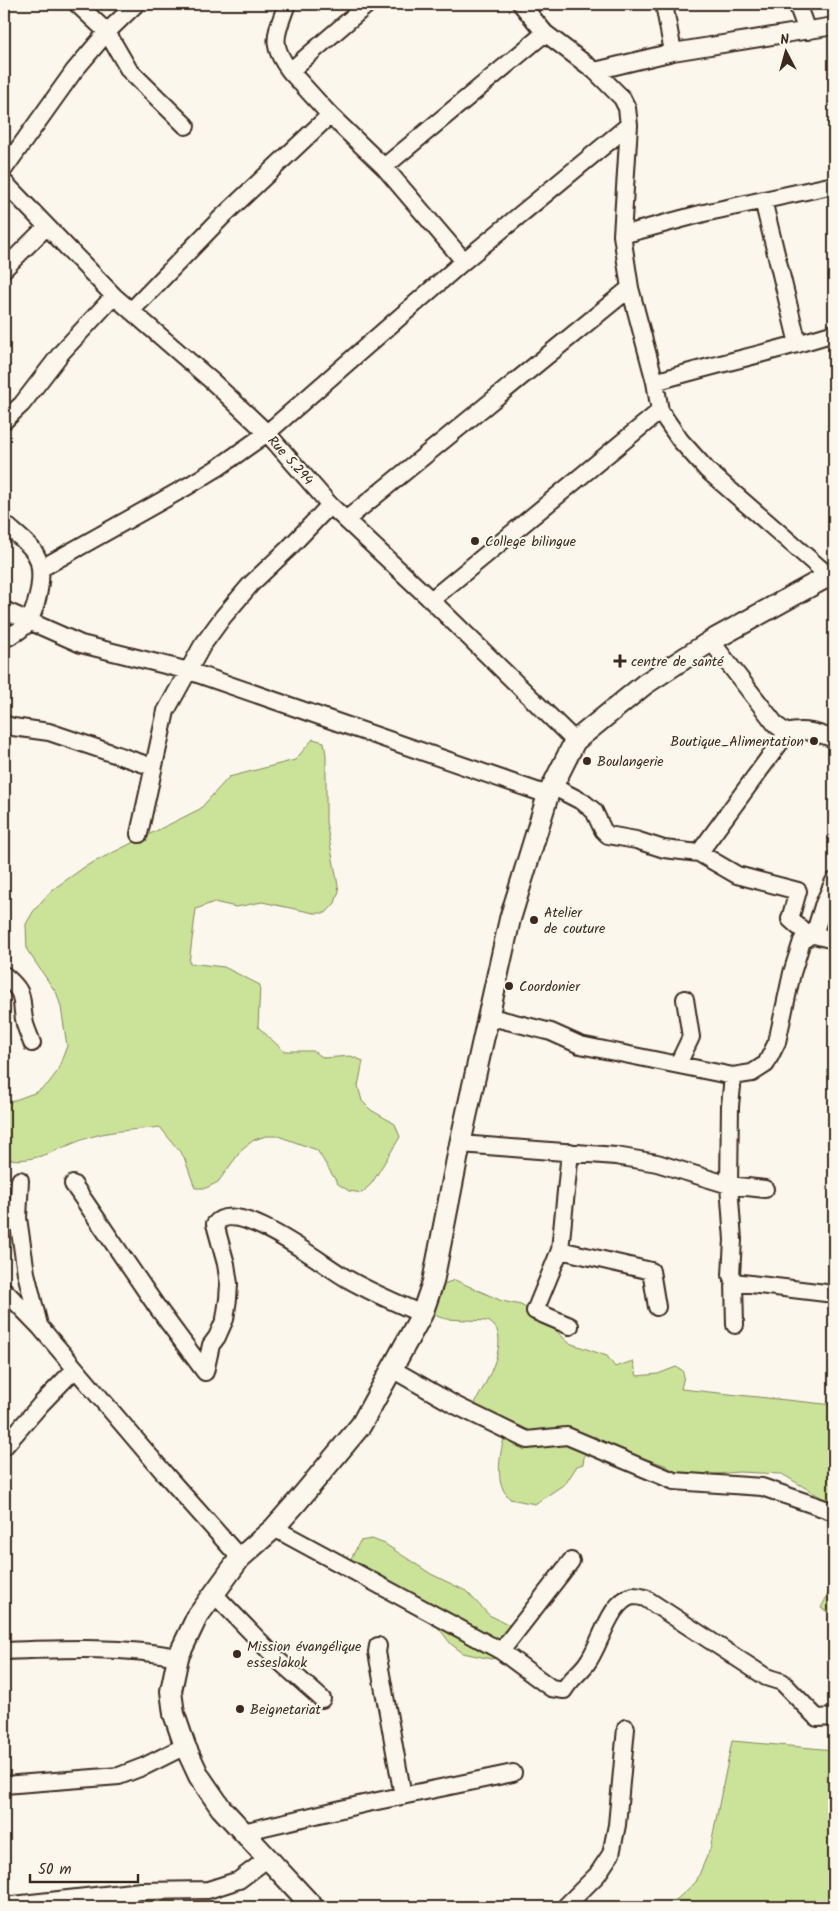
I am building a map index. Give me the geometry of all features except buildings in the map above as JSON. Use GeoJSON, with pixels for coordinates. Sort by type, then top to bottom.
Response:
{"type":"FeatureCollection","features":[{"type":"Feature","properties":{"kind":"street"},"geometry":{"type":"LineString","coordinates":[[77,4],[107,32],[129,70],[186,126]]}},
{"type":"Feature","properties":{"kind":"street"},"geometry":{"type":"LineString","coordinates":[[4,169],[74,71],[107,32],[136,4]]}},
{"type":"Feature","properties":{"kind":"street"},"geometry":{"type":"LineString","coordinates":[[287,4],[278,28],[276,42],[279,57],[330,115],[384,167],[464,261]]}},
{"type":"Feature","properties":{"kind":"street"},"geometry":{"type":"LineString","coordinates":[[290,71],[368,4]]}},
{"type":"Feature","properties":{"kind":"street"},"geometry":{"type":"LineString","coordinates":[[313,1907],[220,1808],[204,1784],[185,1746],[174,1714],[170,1691],[178,1657],[197,1617],[240,1558],[274,1528],[361,1426],[422,1314],[433,1282],[460,1144],[489,1021],[510,920],[550,790],[575,741],[645,684],[711,641],[832,575],[707,470],[680,440],[660,411],[655,382],[630,288],[622,236],[629,124],[627,108],[622,98],[595,71],[545,32],[521,4]]}},
{"type":"Feature","properties":{"kind":"street"},"geometry":{"type":"LineString","coordinates":[[664,4],[673,52]]}},
{"type":"Feature","properties":{"kind":"street"},"geometry":{"type":"LineString","coordinates":[[797,4],[807,31]]}},
{"type":"Feature","properties":{"kind":"street"},"geometry":{"type":"LineString","coordinates":[[595,71],[673,52],[834,26]]}},
{"type":"Feature","properties":{"kind":"street"},"geometry":{"type":"LineString","coordinates":[[384,167],[545,32]]}},
{"type":"Feature","properties":{"kind":"street"},"geometry":{"type":"LineString","coordinates":[[131,310],[221,218],[330,115]]}},
{"type":"Feature","properties":{"kind":"street"},"geometry":{"type":"LineString","coordinates":[[40,569],[188,486],[267,433],[464,261],[629,124]]}},
{"type":"Feature","properties":{"kind":"street","name":"Rue 5.294"},"geometry":{"type":"LineString","coordinates":[[4,182],[114,296],[213,382],[267,433],[330,505],[347,519],[575,741]]}},
{"type":"Feature","properties":{"kind":"street"},"geometry":{"type":"LineString","coordinates":[[622,236],[671,221],[834,185]]}},
{"type":"Feature","properties":{"kind":"street"},"geometry":{"type":"LineString","coordinates":[[763,200],[798,344]]}},
{"type":"Feature","properties":{"kind":"street"},"geometry":{"type":"LineString","coordinates":[[4,269],[46,227]]}},
{"type":"Feature","properties":{"kind":"street"},"geometry":{"type":"LineString","coordinates":[[347,519],[630,288]]}},
{"type":"Feature","properties":{"kind":"street"},"geometry":{"type":"LineString","coordinates":[[4,421],[22,404],[62,352],[114,296]]}},
{"type":"Feature","properties":{"kind":"street"},"geometry":{"type":"LineString","coordinates":[[655,382],[834,333]]}},
{"type":"Feature","properties":{"kind":"street"},"geometry":{"type":"LineString","coordinates":[[431,600],[660,411]]}},
{"type":"Feature","properties":{"kind":"street"},"geometry":{"type":"LineString","coordinates":[[139,834],[166,711],[202,646],[239,597],[330,505]]}},
{"type":"Feature","properties":{"kind":"street"},"geometry":{"type":"LineString","coordinates":[[4,523],[35,553],[40,569],[40,588],[28,622],[14,634],[4,639]]}},
{"type":"Feature","properties":{"kind":"street"},"geometry":{"type":"LineString","coordinates":[[4,610],[81,644],[189,671],[583,802],[594,811],[603,830],[608,835],[636,840],[664,849],[699,853],[737,875],[798,891],[790,919],[812,935],[834,940]]}},
{"type":"Feature","properties":{"kind":"street"},"geometry":{"type":"LineString","coordinates":[[711,641],[776,725],[787,733]]}},
{"type":"Feature","properties":{"kind":"street"},"geometry":{"type":"LineString","coordinates":[[4,724],[49,732],[153,767]]}},
{"type":"Feature","properties":{"kind":"street"},"geometry":{"type":"LineString","coordinates":[[699,853],[787,733],[798,730],[809,731],[834,739]]}},
{"type":"Feature","properties":{"kind":"street"},"geometry":{"type":"LineString","coordinates":[[489,1021],[499,1019],[550,1032],[580,1045],[733,1076],[752,1072],[766,1064],[777,1042],[799,946],[802,941],[812,935],[834,881]]}},
{"type":"Feature","properties":{"kind":"street"},"geometry":{"type":"LineString","coordinates":[[4,975],[15,984],[22,995],[25,1024],[32,1043]]}},
{"type":"Feature","properties":{"kind":"street"},"geometry":{"type":"LineString","coordinates":[[678,1064],[691,1038],[685,999]]}},
{"type":"Feature","properties":{"kind":"street"},"geometry":{"type":"LineString","coordinates":[[733,1076],[730,1106],[729,1185],[733,1240],[731,1275],[734,1282],[735,1325]]}},
{"type":"Feature","properties":{"kind":"street"},"geometry":{"type":"LineString","coordinates":[[460,1144],[616,1156],[657,1163],[729,1185],[765,1189]]}},
{"type":"Feature","properties":{"kind":"street"},"geometry":{"type":"LineString","coordinates":[[570,1152],[560,1250],[535,1311],[570,1326]]}},
{"type":"Feature","properties":{"kind":"street"},"geometry":{"type":"LineString","coordinates":[[20,1180],[18,1218],[26,1273],[40,1327]]}},
{"type":"Feature","properties":{"kind":"street"},"geometry":{"type":"LineString","coordinates":[[73,1184],[157,1307],[205,1372],[212,1345],[225,1319],[228,1299],[227,1274],[222,1246],[215,1231],[215,1224],[218,1219],[224,1217],[230,1216],[261,1226],[288,1239],[354,1282],[380,1296],[422,1314]]}},
{"type":"Feature","properties":{"kind":"street"},"geometry":{"type":"LineString","coordinates":[[560,1250],[651,1271],[657,1307]]}},
{"type":"Feature","properties":{"kind":"street"},"geometry":{"type":"LineString","coordinates":[[734,1282],[834,1294]]}},
{"type":"Feature","properties":{"kind":"street"},"geometry":{"type":"LineString","coordinates":[[4,1290],[40,1327],[74,1370],[240,1558]]}},
{"type":"Feature","properties":{"kind":"street"},"geometry":{"type":"LineString","coordinates":[[392,1369],[455,1405],[527,1440],[567,1436],[674,1481],[762,1487],[834,1512]]}},
{"type":"Feature","properties":{"kind":"street"},"geometry":{"type":"LineString","coordinates":[[7,1437],[74,1370]]}},
{"type":"Feature","properties":{"kind":"street"},"geometry":{"type":"LineString","coordinates":[[274,1528],[501,1651],[551,1688],[564,1690],[569,1681],[588,1662],[615,1610],[623,1602],[634,1596],[645,1598],[766,1677],[782,1682],[817,1718],[834,1717]]}},
{"type":"Feature","properties":{"kind":"street"},"geometry":{"type":"LineString","coordinates":[[501,1651],[571,1561]]}},
{"type":"Feature","properties":{"kind":"street"},"geometry":{"type":"LineString","coordinates":[[214,1594],[279,1661],[322,1699]]}},
{"type":"Feature","properties":{"kind":"street"},"geometry":{"type":"LineString","coordinates":[[378,1646],[377,1652],[403,1796]]}},
{"type":"Feature","properties":{"kind":"street"},"geometry":{"type":"LineString","coordinates":[[4,1650],[79,1648],[152,1653],[178,1657]]}},
{"type":"Feature","properties":{"kind":"street"},"geometry":{"type":"LineString","coordinates":[[565,1907],[597,1875],[611,1854],[617,1825],[626,1728]]}},
{"type":"Feature","properties":{"kind":"street"},"geometry":{"type":"LineString","coordinates":[[4,1786],[119,1776],[185,1746]]}},
{"type":"Feature","properties":{"kind":"street"},"geometry":{"type":"LineString","coordinates":[[243,1832],[513,1773]]}},
{"type":"Feature","properties":{"kind":"street"},"geometry":{"type":"LineString","coordinates":[[4,1906],[141,1891],[208,1890],[239,1880],[267,1859]]}},
{"type":"Feature","properties":{"kind":"green space"},"geometry":{"type":"Polygon","coordinates":[[[313,739],[324,742],[326,755],[326,822],[339,891],[335,903],[326,913],[314,913],[262,902],[236,907],[214,902],[196,909],[189,963],[224,967],[260,985],[258,1027],[284,1051],[313,1051],[324,1058],[351,1056],[363,1061],[358,1086],[362,1101],[371,1110],[395,1124],[400,1137],[372,1183],[362,1193],[349,1191],[338,1184],[317,1150],[278,1136],[266,1136],[254,1140],[243,1148],[218,1182],[206,1188],[195,1188],[184,1157],[160,1127],[102,1134],[39,1157],[16,1160],[4,1158],[4,1104],[37,1092],[48,1084],[57,1072],[67,1046],[57,994],[27,950],[26,924],[33,912],[52,890],[86,866],[200,809],[229,777],[295,760],[313,739]]]}},
{"type":"Feature","properties":{"kind":"green space"},"geometry":{"type":"Polygon","coordinates":[[[455,1280],[502,1301],[521,1305],[544,1319],[569,1343],[607,1356],[615,1367],[633,1361],[637,1376],[658,1374],[676,1367],[682,1370],[684,1376],[681,1389],[834,1405],[834,1505],[782,1474],[739,1472],[681,1477],[665,1465],[609,1448],[595,1436],[586,1445],[583,1464],[577,1466],[566,1483],[535,1504],[510,1499],[503,1489],[499,1466],[507,1428],[483,1414],[475,1403],[491,1372],[499,1337],[496,1328],[488,1321],[446,1319],[434,1313],[434,1306],[443,1284],[455,1280]]]}},
{"type":"Feature","properties":{"kind":"green space"},"geometry":{"type":"Polygon","coordinates":[[[372,1539],[385,1544],[431,1574],[466,1591],[489,1615],[512,1626],[503,1657],[491,1659],[463,1653],[451,1644],[430,1617],[352,1572],[351,1559],[360,1541],[372,1539]]]}},
{"type":"Feature","properties":{"kind":"green space"},"geometry":{"type":"Polygon","coordinates":[[[834,1582],[834,1616],[821,1608],[834,1582]]]}},
{"type":"Feature","properties":{"kind":"green space"},"geometry":{"type":"Polygon","coordinates":[[[732,1741],[834,1750],[834,1907],[668,1907],[696,1882],[710,1849],[732,1741]]]}},
{"type":"Feature","properties":{"kind":"place","name":"College bilingue"},"geometry":{"type":"Point","coordinates":[475,541]}},
{"type":"Feature","properties":{"kind":"place","name":"centre de santé"},"geometry":{"type":"Point","coordinates":[620,661]}},
{"type":"Feature","properties":{"kind":"place","name":"Boutique_Alimentation"},"geometry":{"type":"Point","coordinates":[814,741]}},
{"type":"Feature","properties":{"kind":"place","name":"Boulangerie"},"geometry":{"type":"Point","coordinates":[587,761]}},
{"type":"Feature","properties":{"kind":"place","name":"Atelier de couture"},"geometry":{"type":"Point","coordinates":[534,920]}},
{"type":"Feature","properties":{"kind":"place","name":"Coordonier"},"geometry":{"type":"Point","coordinates":[509,986]}},
{"type":"Feature","properties":{"kind":"place","name":"Mission évangélique esseslakok"},"geometry":{"type":"Point","coordinates":[237,1654]}},
{"type":"Feature","properties":{"kind":"place","name":"Beignetariat"},"geometry":{"type":"Point","coordinates":[240,1709]}}]}
